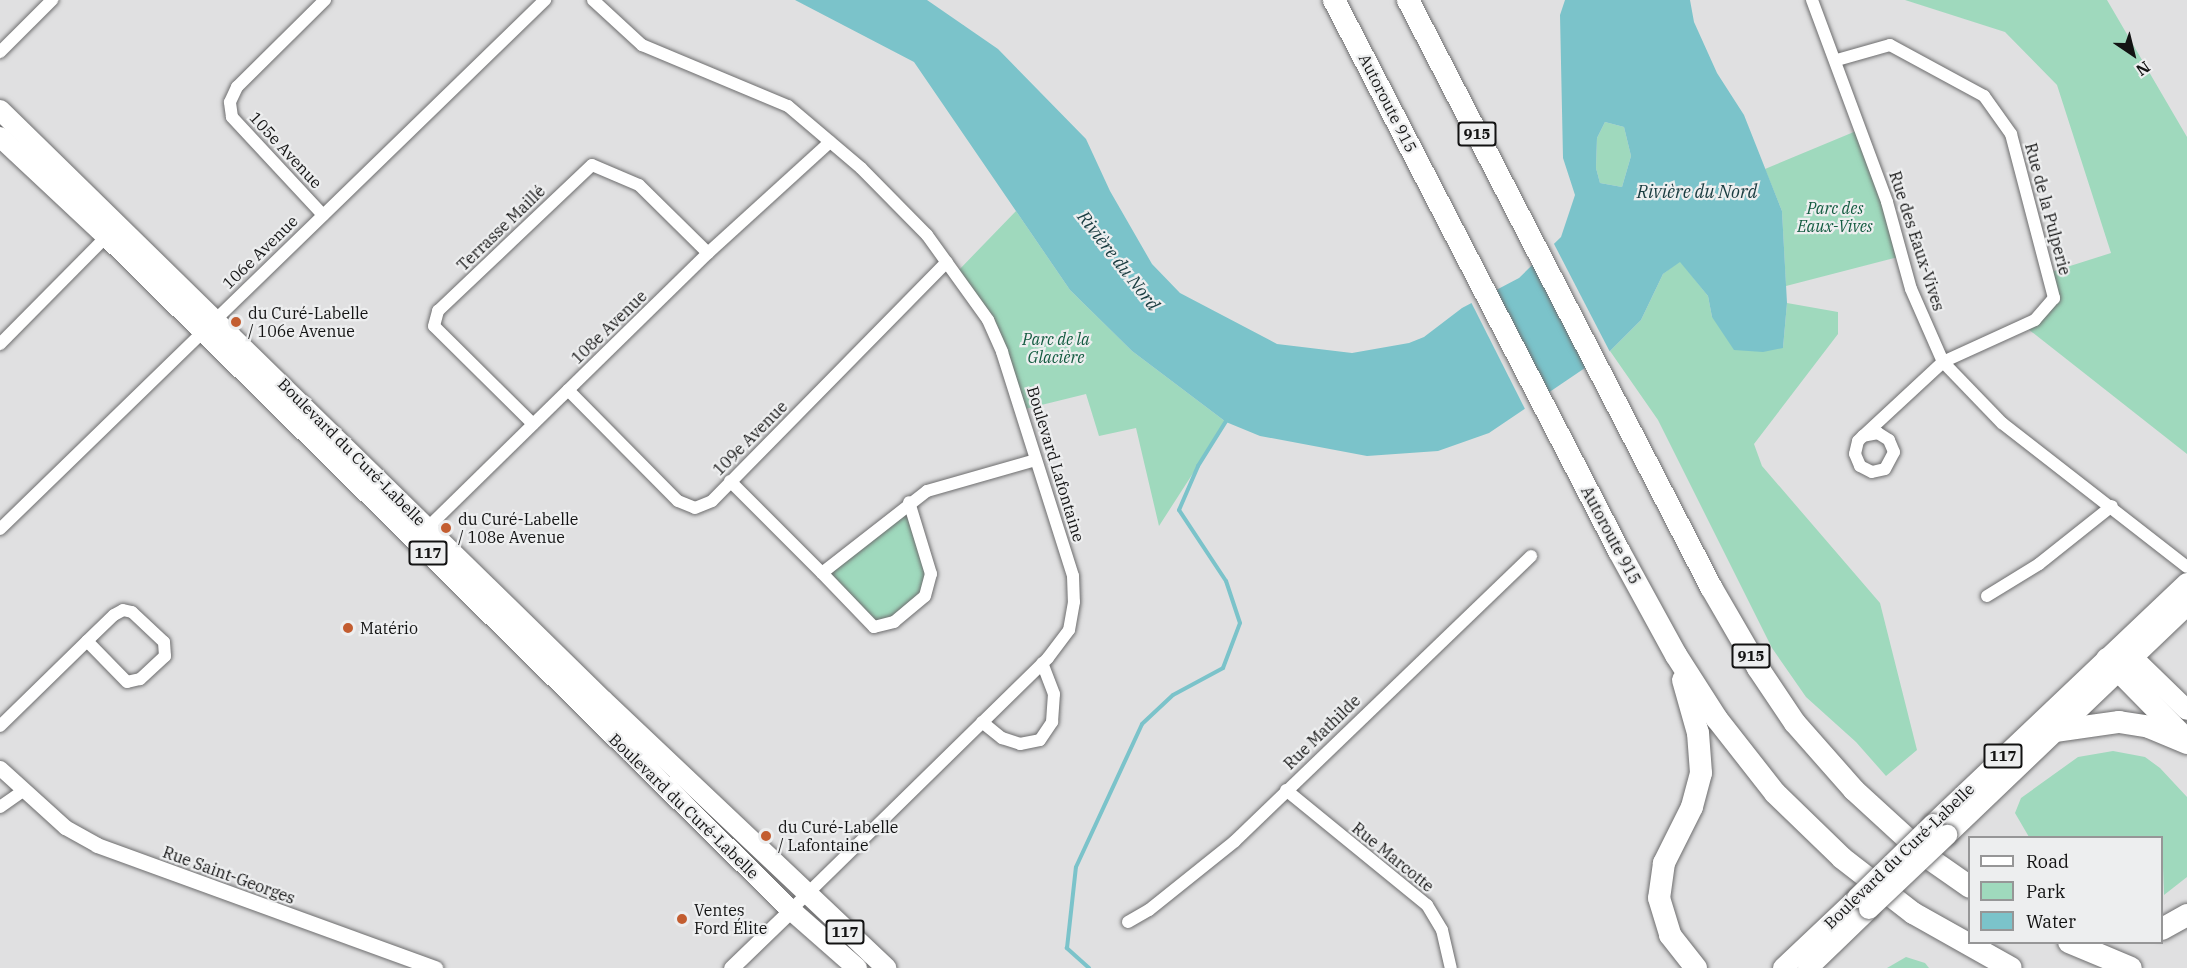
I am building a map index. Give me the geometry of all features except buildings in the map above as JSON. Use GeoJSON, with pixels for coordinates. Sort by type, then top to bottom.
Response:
{"type":"FeatureCollection","features":[{"type":"Feature","properties":{"kind":"highway","name":"Autoroute 915"},"geometry":{"type":"LineString","coordinates":[[1334,0],[1542,403],[1676,655],[1744,755],[1819,838],[1897,902],[1968,943]]}},
{"type":"Feature","properties":{"kind":"highway","name":"915"},"geometry":{"type":"LineString","coordinates":[[1408,0],[1722,608],[1786,710],[1867,804],[1922,852],[1968,886]]}},
{"type":"Feature","properties":{"kind":"highway"},"geometry":{"type":"LineString","coordinates":[[1676,655],[1698,733],[1701,773],[1692,807],[1664,863],[1659,898],[1670,935],[1692,967]]}},
{"type":"Feature","properties":{"kind":"highway"},"geometry":{"type":"LineString","coordinates":[[2120,659],[2187,741]]}},
{"type":"Feature","properties":{"kind":"highway"},"geometry":{"type":"LineString","coordinates":[[2055,731],[2120,722],[2149,727],[2187,741]]}},
{"type":"Feature","properties":{"kind":"highway"},"geometry":{"type":"LineString","coordinates":[[2163,928],[2187,915]]}},
{"type":"Feature","properties":{"kind":"highway","name":"Autoroute 915"},"geometry":{"type":"LineString","coordinates":[[1970,944],[2011,968]]}},
{"type":"Feature","properties":{"kind":"highway"},"geometry":{"type":"LineString","coordinates":[[2074,944],[2132,968]]}},
{"type":"Feature","properties":{"kind":"main road","name":"Boulevard du Curé-Labelle"},"geometry":{"type":"LineString","coordinates":[[0,110],[113,230],[597,707],[791,910],[857,968]]}},
{"type":"Feature","properties":{"kind":"main road","name":"Boulevard du Curé-Labelle"},"geometry":{"type":"LineString","coordinates":[[0,137],[113,230]]}},
{"type":"Feature","properties":{"kind":"main road","name":"117"},"geometry":{"type":"LineString","coordinates":[[2120,659],[2187,583]]}},
{"type":"Feature","properties":{"kind":"main road","name":"117"},"geometry":{"type":"LineString","coordinates":[[2120,659],[2187,606]]}},
{"type":"Feature","properties":{"kind":"main road","name":"Boulevard du Curé-Labelle"},"geometry":{"type":"LineString","coordinates":[[1940,830],[2055,731],[2120,659]]}},
{"type":"Feature","properties":{"kind":"main road","name":"Boulevard du Curé-Labelle"},"geometry":{"type":"LineString","coordinates":[[1783,968],[1863,903],[2120,659]]}},
{"type":"Feature","properties":{"kind":"main road"},"geometry":{"type":"LineString","coordinates":[[2120,659],[2187,711]]}},
{"type":"Feature","properties":{"kind":"main road","name":"Boulevard du Curé-Labelle"},"geometry":{"type":"LineString","coordinates":[[597,707],[886,968]]}},
{"type":"Feature","properties":{"kind":"main road","name":"Boulevard du Curé-Labelle"},"geometry":{"type":"LineString","coordinates":[[1808,968],[1863,903]]}},
{"type":"Feature","properties":{"kind":"street"},"geometry":{"type":"LineString","coordinates":[[0,52],[52,0]]}},
{"type":"Feature","properties":{"kind":"street","name":"105e Avenue"},"geometry":{"type":"LineString","coordinates":[[323,214],[232,117],[230,102],[237,87],[325,0]]}},
{"type":"Feature","properties":{"kind":"street","name":"106e Avenue"},"geometry":{"type":"LineString","coordinates":[[0,529],[545,0]]}},
{"type":"Feature","properties":{"kind":"street","name":"Boulevard Lafontaine"},"geometry":{"type":"LineString","coordinates":[[594,0],[642,45],[788,106],[830,142],[927,236],[988,320],[1002,352],[1072,576],[1074,602],[1069,630],[1042,663],[731,968]]}},
{"type":"Feature","properties":{"kind":"street","name":"Rue des Eaux-Vives"},"geometry":{"type":"LineString","coordinates":[[1812,0],[1837,60],[1887,202],[1911,289],[1943,362],[2002,423],[2112,506],[2187,567]]}},
{"type":"Feature","properties":{"kind":"street","name":"Rue de la Pulperie"},"geometry":{"type":"LineString","coordinates":[[1837,60],[1890,45],[1984,96],[2011,134],[2054,298],[2035,320],[1943,362]]}},
{"type":"Feature","properties":{"kind":"street","name":"108e Avenue"},"geometry":{"type":"LineString","coordinates":[[421,533],[708,253],[830,142]]}},
{"type":"Feature","properties":{"kind":"street","name":"Terrasse Maillé"},"geometry":{"type":"LineString","coordinates":[[533,424],[434,326],[438,311],[592,165],[639,185],[708,253]]}},
{"type":"Feature","properties":{"kind":"street"},"geometry":{"type":"LineString","coordinates":[[0,344],[113,230]]}},
{"type":"Feature","properties":{"kind":"street","name":"109e Avenue"},"geometry":{"type":"LineString","coordinates":[[568,390],[678,501],[695,508],[712,501],[947,262]]}},
{"type":"Feature","properties":{"kind":"street"},"geometry":{"type":"LineString","coordinates":[[1863,436],[1943,362]]}},
{"type":"Feature","properties":{"kind":"street"},"geometry":{"type":"LineString","coordinates":[[822,573],[909,502],[927,491],[1036,460]]}},
{"type":"Feature","properties":{"kind":"street"},"geometry":{"type":"LineString","coordinates":[[730,481],[874,627],[894,622],[925,596],[931,574],[909,502]]}},
{"type":"Feature","properties":{"kind":"street"},"geometry":{"type":"LineString","coordinates":[[1987,596],[2039,564],[2112,506]]}},
{"type":"Feature","properties":{"kind":"street","name":"Rue Mathilde"},"geometry":{"type":"LineString","coordinates":[[1128,922],[1149,910],[1226,849],[1532,556]]}},
{"type":"Feature","properties":{"kind":"street"},"geometry":{"type":"LineString","coordinates":[[0,726],[87,641],[123,610],[132,612],[164,642],[165,656],[140,680],[128,682],[87,641]]}},
{"type":"Feature","properties":{"kind":"street"},"geometry":{"type":"LineString","coordinates":[[982,722],[1002,738],[1020,744],[1040,740],[1052,722],[1054,694],[1042,663]]}},
{"type":"Feature","properties":{"kind":"street","name":"Rue Saint-Georges"},"geometry":{"type":"LineString","coordinates":[[0,768],[65,827],[97,845],[435,968]]}},
{"type":"Feature","properties":{"kind":"street"},"geometry":{"type":"LineString","coordinates":[[0,807],[24,790]]}},
{"type":"Feature","properties":{"kind":"street","name":"Rue Marcotte"},"geometry":{"type":"LineString","coordinates":[[1286,790],[1427,905],[1442,930],[1451,968]]}},
{"type":"Feature","properties":{"kind":"green space"},"geometry":{"type":"Polygon","coordinates":[[[1905,0],[2107,0],[2187,137],[2187,454],[2023,325],[2055,298],[2048,273],[2111,253],[2057,85],[2005,32],[1905,0]]]}},
{"type":"Feature","properties":{"kind":"green space"},"geometry":{"type":"Polygon","coordinates":[[[1605,122],[1624,127],[1631,156],[1622,187],[1600,183],[1596,168],[1597,138],[1605,122]]]}},
{"type":"Feature","properties":{"kind":"green space","name":"Parc des Eaux-Vives"},"geometry":{"type":"Polygon","coordinates":[[[1861,129],[1902,256],[1786,286],[1782,211],[1765,169],[1861,129]]]}},
{"type":"Feature","properties":{"kind":"green space","name":"Parc de la Glacière"},"geometry":{"type":"Polygon","coordinates":[[[1016,211],[1070,290],[1132,351],[1226,422],[1159,526],[1136,428],[1099,436],[1086,394],[1021,410],[1002,352],[956,273],[1016,211]]]}},
{"type":"Feature","properties":{"kind":"green space"},"geometry":{"type":"Polygon","coordinates":[[[1680,261],[1708,296],[1712,317],[1783,348],[1787,303],[1838,312],[1838,334],[1754,444],[1762,466],[1880,603],[1917,750],[1886,776],[1856,742],[1806,697],[1772,648],[1658,420],[1610,351],[1641,320],[1663,274],[1680,261]]]}},
{"type":"Feature","properties":{"kind":"green space"},"geometry":{"type":"Polygon","coordinates":[[[909,502],[931,574],[925,596],[894,622],[874,627],[822,573],[909,502]]]}},
{"type":"Feature","properties":{"kind":"green space"},"geometry":{"type":"Polygon","coordinates":[[[2113,751],[2145,757],[2160,768],[2187,797],[2187,877],[2164,895],[2163,836],[2028,836],[2015,813],[2021,798],[2078,757],[2113,751]]]}},
{"type":"Feature","properties":{"kind":"green space"},"geometry":{"type":"Polygon","coordinates":[[[1906,957],[1925,963],[1929,968],[1887,968],[1906,957]]]}},
{"type":"Feature","properties":{"kind":"water","name":"Rivière du Nord"},"geometry":{"type":"Polygon","coordinates":[[[795,0],[927,0],[998,49],[1086,139],[1110,191],[1152,264],[1180,293],[1277,344],[1352,353],[1409,343],[1424,337],[1462,308],[1519,278],[1561,237],[1575,195],[1563,158],[1560,15],[1565,0],[1690,0],[1694,22],[1717,73],[1744,115],[1782,211],[1787,303],[1783,348],[1763,352],[1734,350],[1712,317],[1708,296],[1680,262],[1663,274],[1641,320],[1610,351],[1489,433],[1438,451],[1367,456],[1260,436],[1226,422],[1132,351],[1070,290],[914,62],[795,0]],[[1605,122],[1597,138],[1596,168],[1600,183],[1622,187],[1631,156],[1624,127],[1605,122]]]}},
{"type":"Feature","properties":{"kind":"pier"},"geometry":{"type":"Polygon","coordinates":[[[1553,242],[1611,354],[1589,369],[1544,252],[1553,242]]]}},
{"type":"Feature","properties":{"kind":"pier"},"geometry":{"type":"Polygon","coordinates":[[[1494,290],[1549,396],[1526,411],[1471,302],[1494,290]]]}},
{"type":"Feature","properties":{"kind":"waterway"},"geometry":{"type":"LineString","coordinates":[[1089,968],[1067,948],[1076,867],[1142,724],[1173,695],[1223,668],[1240,623],[1226,581],[1179,510],[1198,466],[1228,418]]}},
{"type":"Feature","properties":{"kind":"place","name":"du Curé-Labelle / 106e Avenue"},"geometry":{"type":"Point","coordinates":[236,322]}},
{"type":"Feature","properties":{"kind":"place","name":"du Curé-Labelle / 108e Avenue"},"geometry":{"type":"Point","coordinates":[446,528]}},
{"type":"Feature","properties":{"kind":"place","name":"Matério"},"geometry":{"type":"Point","coordinates":[348,628]}},
{"type":"Feature","properties":{"kind":"place","name":"du Curé-Labelle / Lafontaine"},"geometry":{"type":"Point","coordinates":[766,836]}},
{"type":"Feature","properties":{"kind":"place","name":"Ventes Ford Élite"},"geometry":{"type":"Point","coordinates":[682,919]}}]}
